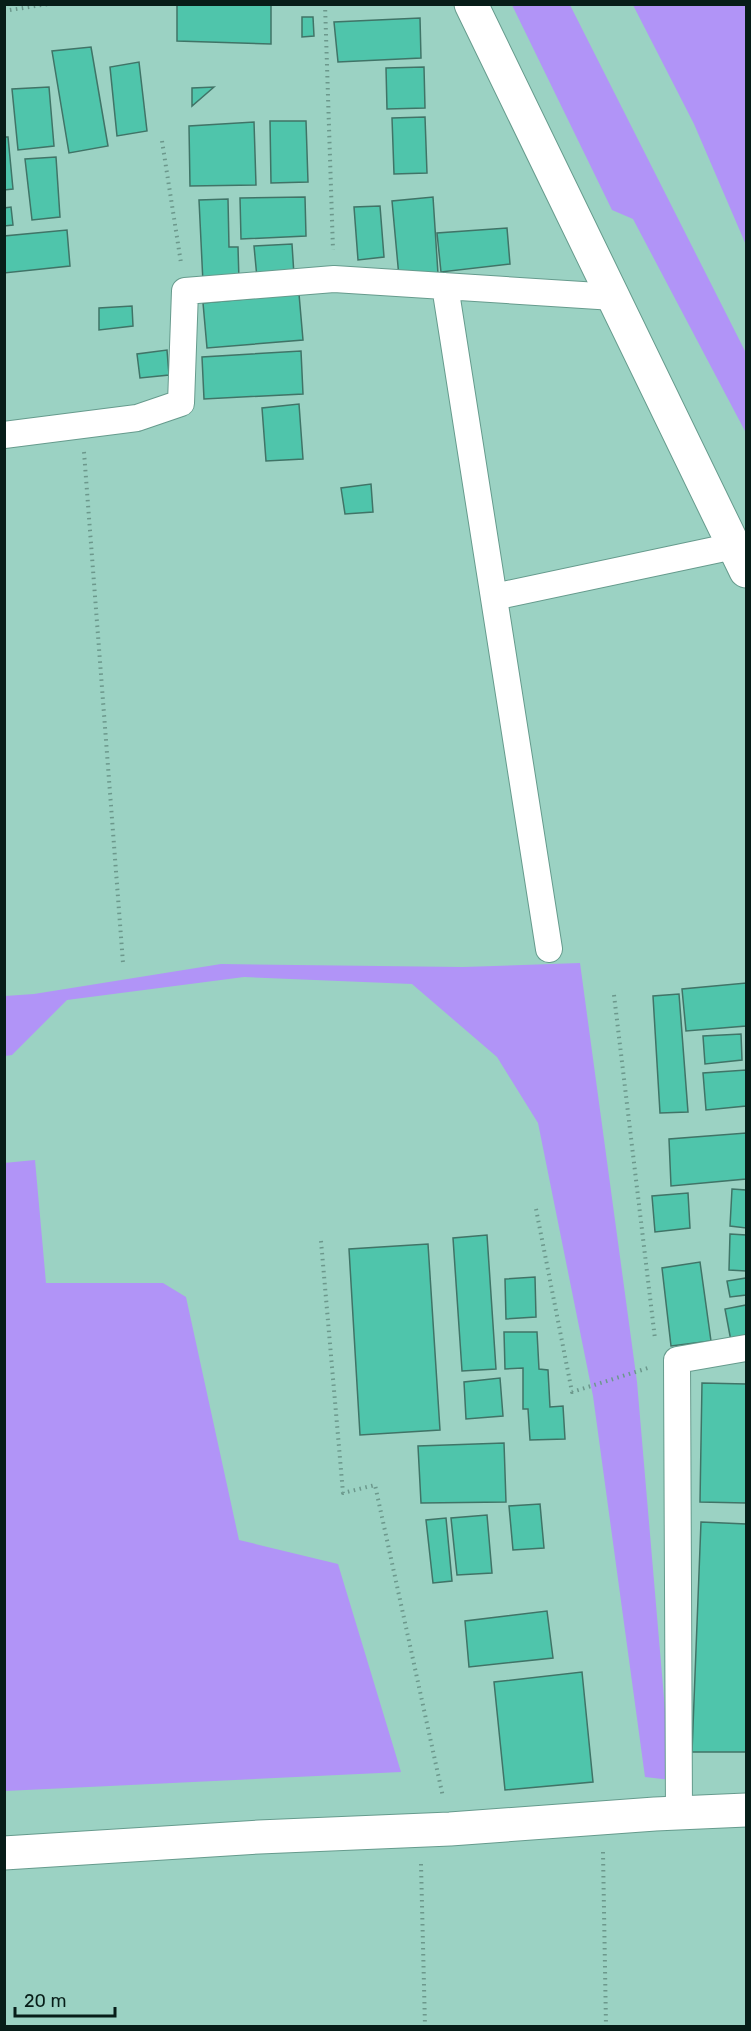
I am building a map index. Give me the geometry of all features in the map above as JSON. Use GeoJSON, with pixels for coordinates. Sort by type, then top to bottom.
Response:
{"type":"FeatureCollection","features":[{"type":"Feature","properties":{"kind":"street"},"geometry":{"type":"LineString","coordinates":[[471,4],[740,559],[494,597]]}},
{"type":"Feature","properties":{"kind":"street"},"geometry":{"type":"LineString","coordinates":[[4,435],[137,418],[181,403],[185,291],[334,279],[615,297]]}},
{"type":"Feature","properties":{"kind":"street"},"geometry":{"type":"LineString","coordinates":[[445,286],[549,949]]}},
{"type":"Feature","properties":{"kind":"street"},"geometry":{"type":"LineString","coordinates":[[679,1813],[667,1362],[747,1348]]}},
{"type":"Feature","properties":{"kind":"street"},"geometry":{"type":"LineString","coordinates":[[4,1853],[259,1837],[435,1830],[747,1810]]}},
{"type":"Feature","properties":{"kind":"path"},"geometry":{"type":"LineString","coordinates":[[4,11],[48,4]]}},
{"type":"Feature","properties":{"kind":"path"},"geometry":{"type":"LineString","coordinates":[[325,4],[334,279]]}},
{"type":"Feature","properties":{"kind":"path"},"geometry":{"type":"LineString","coordinates":[[162,141],[185,291]]}},
{"type":"Feature","properties":{"kind":"path"},"geometry":{"type":"LineString","coordinates":[[82,425],[123,963]]}},
{"type":"Feature","properties":{"kind":"path"},"geometry":{"type":"LineString","coordinates":[[536,1209],[572,1392],[667,1362],[614,994]]}},
{"type":"Feature","properties":{"kind":"path"},"geometry":{"type":"LineString","coordinates":[[321,1241],[343,1493],[375,1485],[435,1830],[425,2026]]}},
{"type":"Feature","properties":{"kind":"path"},"geometry":{"type":"LineString","coordinates":[[602,1818],[606,2026]]}},
{"type":"Feature","properties":{"kind":"shaded area"},"geometry":{"type":"Polygon","coordinates":[[[512,5],[570,5],[746,353],[746,433],[633,219],[612,210],[512,5]]]}},
{"type":"Feature","properties":{"kind":"shaded area"},"geometry":{"type":"Polygon","coordinates":[[[633,5],[746,5],[746,245],[694,124],[633,5]]]}},
{"type":"Feature","properties":{"kind":"shaded area"},"geometry":{"type":"Polygon","coordinates":[[[580,963],[637,1382],[671,1780],[645,1777],[593,1396],[538,1123],[497,1057],[412,984],[244,977],[67,1000],[12,1055],[5,1056],[5,996],[34,994],[221,964],[463,967],[580,963]]]}},
{"type":"Feature","properties":{"kind":"shaded area"},"geometry":{"type":"Polygon","coordinates":[[[35,1160],[46,1283],[163,1283],[186,1297],[239,1540],[338,1564],[401,1772],[5,1791],[4,1163],[35,1160]]]}},
{"type":"Feature","properties":{"kind":"building"},"geometry":{"type":"Polygon","coordinates":[[[177,4],[271,5],[271,44],[177,41],[177,4]]]}},
{"type":"Feature","properties":{"kind":"building"},"geometry":{"type":"Polygon","coordinates":[[[302,17],[313,17],[314,36],[302,37],[302,17]]]}},
{"type":"Feature","properties":{"kind":"building"},"geometry":{"type":"Polygon","coordinates":[[[420,18],[421,58],[338,62],[334,22],[420,18]]]}},
{"type":"Feature","properties":{"kind":"building"},"geometry":{"type":"Polygon","coordinates":[[[91,47],[108,146],[69,153],[52,51],[91,47]]]}},
{"type":"Feature","properties":{"kind":"building"},"geometry":{"type":"Polygon","coordinates":[[[139,62],[147,131],[117,136],[110,67],[139,62]]]}},
{"type":"Feature","properties":{"kind":"building"},"geometry":{"type":"Polygon","coordinates":[[[424,67],[425,108],[387,109],[386,68],[424,67]]]}},
{"type":"Feature","properties":{"kind":"building"},"geometry":{"type":"Polygon","coordinates":[[[49,87],[54,146],[18,150],[12,89],[49,87]]]}},
{"type":"Feature","properties":{"kind":"building"},"geometry":{"type":"Polygon","coordinates":[[[214,87],[192,106],[192,88],[214,87]]]}},
{"type":"Feature","properties":{"kind":"building"},"geometry":{"type":"Polygon","coordinates":[[[425,117],[427,173],[394,174],[392,118],[425,117]]]}},
{"type":"Feature","properties":{"kind":"building"},"geometry":{"type":"Polygon","coordinates":[[[270,121],[306,121],[308,182],[271,183],[270,121]]]}},
{"type":"Feature","properties":{"kind":"building"},"geometry":{"type":"Polygon","coordinates":[[[254,122],[256,185],[190,186],[189,126],[254,122]]]}},
{"type":"Feature","properties":{"kind":"building"},"geometry":{"type":"Polygon","coordinates":[[[4,137],[8,137],[13,189],[4,190],[4,137]]]}},
{"type":"Feature","properties":{"kind":"building"},"geometry":{"type":"Polygon","coordinates":[[[56,157],[60,217],[32,220],[25,159],[56,157]]]}},
{"type":"Feature","properties":{"kind":"building"},"geometry":{"type":"Polygon","coordinates":[[[305,197],[306,236],[241,239],[240,198],[305,197]]]}},
{"type":"Feature","properties":{"kind":"building"},"geometry":{"type":"Polygon","coordinates":[[[433,197],[438,274],[399,277],[392,201],[433,197]]]}},
{"type":"Feature","properties":{"kind":"building"},"geometry":{"type":"Polygon","coordinates":[[[228,199],[229,247],[238,247],[239,281],[203,283],[199,200],[228,199]]]}},
{"type":"Feature","properties":{"kind":"building"},"geometry":{"type":"Polygon","coordinates":[[[380,206],[384,257],[358,260],[354,207],[380,206]]]}},
{"type":"Feature","properties":{"kind":"building"},"geometry":{"type":"Polygon","coordinates":[[[11,207],[13,225],[4,226],[4,208],[11,207]]]}},
{"type":"Feature","properties":{"kind":"building"},"geometry":{"type":"Polygon","coordinates":[[[507,228],[510,264],[441,272],[437,233],[507,228]]]}},
{"type":"Feature","properties":{"kind":"building"},"geometry":{"type":"Polygon","coordinates":[[[67,230],[70,266],[4,273],[4,236],[67,230]]]}},
{"type":"Feature","properties":{"kind":"building"},"geometry":{"type":"Polygon","coordinates":[[[292,244],[294,275],[257,278],[254,246],[292,244]]]}},
{"type":"Feature","properties":{"kind":"building"},"geometry":{"type":"Polygon","coordinates":[[[299,294],[303,340],[207,348],[203,303],[299,294]]]}},
{"type":"Feature","properties":{"kind":"building"},"geometry":{"type":"Polygon","coordinates":[[[132,306],[133,326],[99,330],[99,308],[132,306]]]}},
{"type":"Feature","properties":{"kind":"building"},"geometry":{"type":"Polygon","coordinates":[[[167,350],[169,375],[140,378],[137,354],[167,350]]]}},
{"type":"Feature","properties":{"kind":"building"},"geometry":{"type":"Polygon","coordinates":[[[301,351],[303,394],[204,399],[202,357],[301,351]]]}},
{"type":"Feature","properties":{"kind":"building"},"geometry":{"type":"Polygon","coordinates":[[[299,404],[303,459],[266,461],[262,408],[299,404]]]}},
{"type":"Feature","properties":{"kind":"building"},"geometry":{"type":"Polygon","coordinates":[[[371,484],[373,512],[345,514],[341,488],[371,484]]]}},
{"type":"Feature","properties":{"kind":"building"},"geometry":{"type":"Polygon","coordinates":[[[746,983],[746,1026],[686,1031],[682,989],[746,983]]]}},
{"type":"Feature","properties":{"kind":"building"},"geometry":{"type":"Polygon","coordinates":[[[679,994],[688,1112],[660,1113],[653,996],[679,994]]]}},
{"type":"Feature","properties":{"kind":"building"},"geometry":{"type":"Polygon","coordinates":[[[741,1034],[742,1060],[705,1064],[703,1036],[741,1034]]]}},
{"type":"Feature","properties":{"kind":"building"},"geometry":{"type":"Polygon","coordinates":[[[746,1070],[746,1106],[706,1110],[703,1073],[746,1070]]]}},
{"type":"Feature","properties":{"kind":"building"},"geometry":{"type":"Polygon","coordinates":[[[746,1133],[746,1179],[671,1186],[669,1139],[746,1133]]]}},
{"type":"Feature","properties":{"kind":"building"},"geometry":{"type":"Polygon","coordinates":[[[732,1189],[746,1190],[746,1228],[730,1226],[732,1189]]]}},
{"type":"Feature","properties":{"kind":"building"},"geometry":{"type":"Polygon","coordinates":[[[688,1193],[690,1228],[655,1232],[652,1196],[688,1193]]]}},
{"type":"Feature","properties":{"kind":"building"},"geometry":{"type":"Polygon","coordinates":[[[730,1234],[746,1235],[746,1271],[729,1270],[730,1234]]]}},
{"type":"Feature","properties":{"kind":"building"},"geometry":{"type":"Polygon","coordinates":[[[487,1235],[496,1369],[462,1371],[453,1238],[487,1235]]]}},
{"type":"Feature","properties":{"kind":"building"},"geometry":{"type":"Polygon","coordinates":[[[428,1244],[440,1430],[360,1435],[349,1249],[428,1244]]]}},
{"type":"Feature","properties":{"kind":"building"},"geometry":{"type":"Polygon","coordinates":[[[700,1262],[711,1341],[671,1346],[662,1268],[700,1262]]]}},
{"type":"Feature","properties":{"kind":"building"},"geometry":{"type":"Polygon","coordinates":[[[535,1277],[536,1317],[506,1319],[505,1279],[535,1277]]]}},
{"type":"Feature","properties":{"kind":"building"},"geometry":{"type":"Polygon","coordinates":[[[746,1278],[746,1295],[730,1297],[727,1281],[746,1278]]]}},
{"type":"Feature","properties":{"kind":"building"},"geometry":{"type":"Polygon","coordinates":[[[746,1305],[746,1338],[731,1341],[725,1309],[746,1305]]]}},
{"type":"Feature","properties":{"kind":"building"},"geometry":{"type":"Polygon","coordinates":[[[504,1332],[537,1332],[539,1369],[548,1370],[550,1407],[563,1406],[565,1439],[530,1440],[528,1409],[523,1409],[523,1368],[505,1369],[504,1332]]]}},
{"type":"Feature","properties":{"kind":"building"},"geometry":{"type":"Polygon","coordinates":[[[500,1378],[503,1416],[466,1419],[464,1382],[500,1378]]]}},
{"type":"Feature","properties":{"kind":"building"},"geometry":{"type":"Polygon","coordinates":[[[702,1383],[746,1384],[746,1503],[700,1502],[702,1383]]]}},
{"type":"Feature","properties":{"kind":"building"},"geometry":{"type":"Polygon","coordinates":[[[504,1443],[506,1502],[421,1503],[418,1446],[504,1443]]]}},
{"type":"Feature","properties":{"kind":"building"},"geometry":{"type":"Polygon","coordinates":[[[540,1504],[544,1548],[513,1550],[509,1506],[540,1504]]]}},
{"type":"Feature","properties":{"kind":"building"},"geometry":{"type":"Polygon","coordinates":[[[487,1515],[492,1573],[457,1575],[451,1518],[487,1515]]]}},
{"type":"Feature","properties":{"kind":"building"},"geometry":{"type":"Polygon","coordinates":[[[446,1518],[452,1581],[433,1583],[426,1520],[446,1518]]]}},
{"type":"Feature","properties":{"kind":"building"},"geometry":{"type":"Polygon","coordinates":[[[701,1522],[746,1524],[746,1752],[692,1752],[701,1522]]]}},
{"type":"Feature","properties":{"kind":"building"},"geometry":{"type":"Polygon","coordinates":[[[547,1611],[553,1658],[469,1667],[465,1621],[547,1611]]]}},
{"type":"Feature","properties":{"kind":"building"},"geometry":{"type":"Polygon","coordinates":[[[582,1672],[593,1782],[505,1790],[494,1682],[582,1672]]]}}]}
